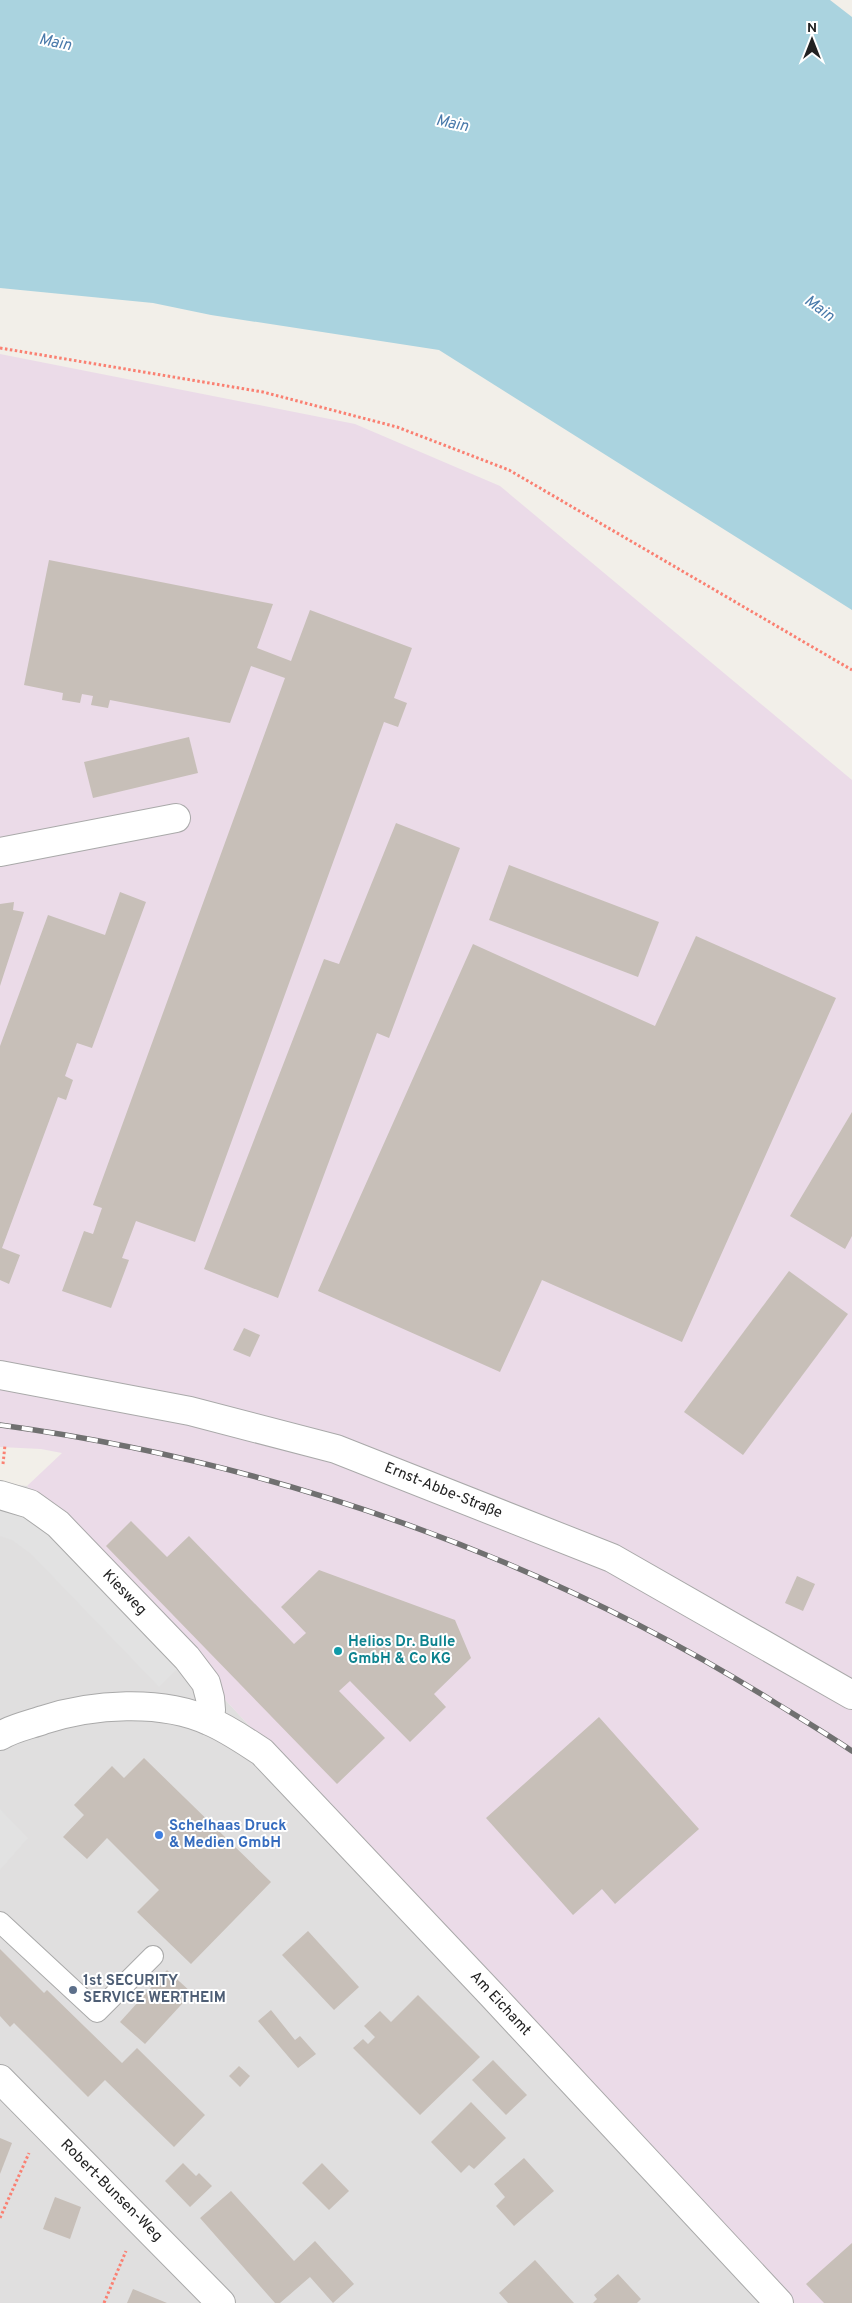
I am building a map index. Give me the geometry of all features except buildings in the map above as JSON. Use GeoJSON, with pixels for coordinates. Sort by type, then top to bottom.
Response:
{"type":"FeatureCollection","features":[{"type":"Feature","properties":{"kind":"street"},"geometry":{"type":"LineString","coordinates":[[0,852],[176,818]]}},
{"type":"Feature","properties":{"kind":"street","name":"Ernst-Abbe-Straße"},"geometry":{"type":"LineString","coordinates":[[0,1375],[190,1411],[336,1449],[612,1558],[852,1695]]}},
{"type":"Feature","properties":{"kind":"street","name":"Kiesweg"},"geometry":{"type":"LineString","coordinates":[[0,1495],[30,1504],[58,1524],[186,1658],[206,1683],[211,1710],[208,1720]]}},
{"type":"Feature","properties":{"kind":"street","name":"Am Eichamt"},"geometry":{"type":"LineString","coordinates":[[0,1736],[66,1712],[125,1704],[181,1712],[208,1720],[262,1752],[779,2303]]}},
{"type":"Feature","properties":{"kind":"street","name":"Robert-Bunsen-Weg"},"geometry":{"type":"LineString","coordinates":[[0,2080],[221,2303]]}},
{"type":"Feature","properties":{"kind":"lane"},"geometry":{"type":"LineString","coordinates":[[0,1922],[97,2012],[153,1956]]}},
{"type":"Feature","properties":{"kind":"path"},"geometry":{"type":"LineString","coordinates":[[0,348],[263,392],[405,430],[509,470],[852,670]]}},
{"type":"Feature","properties":{"kind":"path"},"geometry":{"type":"LineString","coordinates":[[2,1465],[5,1445]]}},
{"type":"Feature","properties":{"kind":"path"},"geometry":{"type":"LineString","coordinates":[[0,2218],[43,2123]]}},
{"type":"Feature","properties":{"kind":"path"},"geometry":{"type":"LineString","coordinates":[[104,2303],[139,2220]]}},
{"type":"Feature","properties":{"kind":"shaded area"},"geometry":{"type":"Polygon","coordinates":[[[0,354],[355,424],[500,486],[852,780],[852,2303],[793,2303],[434,1925],[27,1486],[62,1453],[41,1449],[0,1447],[0,354]]]}},
{"type":"Feature","properties":{"kind":"shaded area"},"geometry":{"type":"Polygon","coordinates":[[[0,1483],[27,1486],[434,1925],[793,2303],[0,2303],[0,1483]]]}},
{"type":"Feature","properties":{"kind":"shaded area"},"geometry":{"type":"Polygon","coordinates":[[[0,1508],[25,1516],[48,1534],[177,1669],[159,1687],[31,1554],[12,1540],[0,1536],[0,1508]]]}},
{"type":"Feature","properties":{"kind":"shaded area"},"geometry":{"type":"Polygon","coordinates":[[[0,1809],[28,1838],[0,1870],[0,1809]]]}},
{"type":"Feature","properties":{"kind":"water","name":"Main"},"geometry":{"type":"Polygon","coordinates":[[[0,0],[830,0],[852,17],[852,610],[439,350],[211,315],[153,303],[0,288],[0,0]]]}},
{"type":"Feature","properties":{"kind":"railway"},"geometry":{"type":"LineString","coordinates":[[0,1425],[102,1442],[203,1463],[303,1490],[402,1523],[498,1560],[593,1602],[685,1650],[774,1702],[852,1751]]}},
{"type":"Feature","properties":{"kind":"place","name":"Helios Dr. Bulle GmbH & Co KG"},"geometry":{"type":"Point","coordinates":[338,1651]}},
{"type":"Feature","properties":{"kind":"place","name":"Schelhaas Druck & Medien GmbH"},"geometry":{"type":"Point","coordinates":[159,1835]}},
{"type":"Feature","properties":{"kind":"place","name":"1st SECURITY SERVICE WERTHEIM"},"geometry":{"type":"Point","coordinates":[73,1990]}}]}
